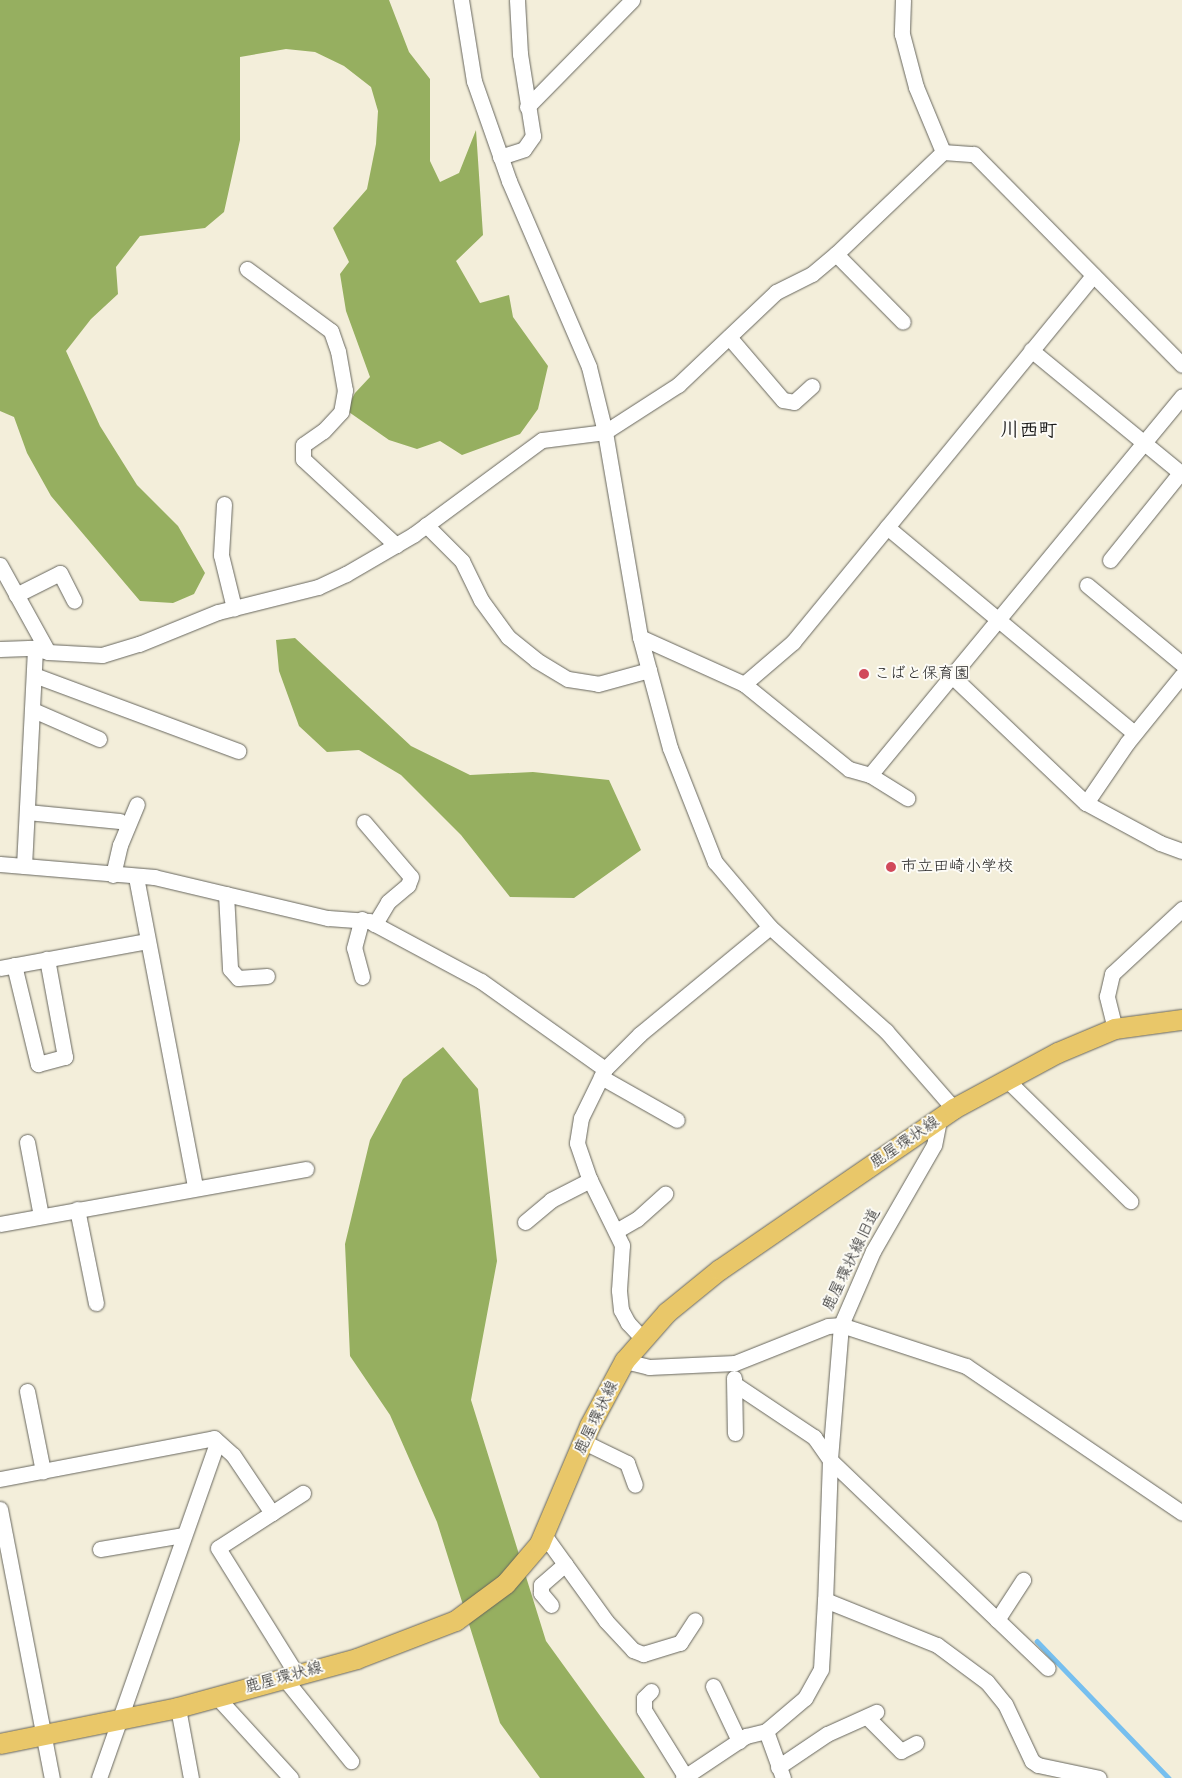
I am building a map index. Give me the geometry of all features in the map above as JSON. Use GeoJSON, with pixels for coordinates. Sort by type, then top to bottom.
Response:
{"type":"FeatureCollection","features":[{"type":"Feature","properties":{"kind":"main road","name":"鹿屋環状線"},"geometry":{"type":"LineString","coordinates":[[0,1744],[178,1708],[216,1696],[357,1659],[456,1621],[506,1584],[544,1535],[584,1442],[625,1361],[642,1339],[667,1313],[720,1270],[947,1114],[1058,1052],[1115,1029],[1182,1020]]}},
{"type":"Feature","properties":{"kind":"street"},"geometry":{"type":"LineString","coordinates":[[461,0],[474,81],[500,157],[589,367],[605,432],[640,637],[670,748],[715,862],[770,927],[886,1031],[947,1114]]}},
{"type":"Feature","properties":{"kind":"street"},"geometry":{"type":"LineString","coordinates":[[500,157],[524,149],[533,136],[527,107],[517,0]]}},
{"type":"Feature","properties":{"kind":"street"},"geometry":{"type":"LineString","coordinates":[[527,107],[631,0]]}},
{"type":"Feature","properties":{"kind":"street"},"geometry":{"type":"LineString","coordinates":[[903,0],[902,34],[916,87],[943,152]]}},
{"type":"Feature","properties":{"kind":"street"},"geometry":{"type":"LineString","coordinates":[[0,649],[102,655],[140,644],[234,608],[318,587],[396,545],[542,440],[605,432],[678,385],[776,292],[812,274],[836,254],[943,152],[974,154],[1182,365]]}},
{"type":"Feature","properties":{"kind":"street"},"geometry":{"type":"LineString","coordinates":[[836,254],[903,322]]}},
{"type":"Feature","properties":{"kind":"street"},"geometry":{"type":"LineString","coordinates":[[246,269],[331,331],[338,351],[345,390],[341,412],[323,431],[303,445],[303,459],[396,545]]}},
{"type":"Feature","properties":{"kind":"street"},"geometry":{"type":"LineString","coordinates":[[744,684],[793,642],[1092,275]]}},
{"type":"Feature","properties":{"kind":"street"},"geometry":{"type":"LineString","coordinates":[[729,337],[782,400],[794,402],[812,386]]}},
{"type":"Feature","properties":{"kind":"street"},"geometry":{"type":"LineString","coordinates":[[1031,350],[1181,474],[1110,560]]}},
{"type":"Feature","properties":{"kind":"street"},"geometry":{"type":"LineString","coordinates":[[870,775],[953,677],[1182,396]]}},
{"type":"Feature","properties":{"kind":"street"},"geometry":{"type":"LineString","coordinates":[[224,504],[221,555],[234,608]]}},
{"type":"Feature","properties":{"kind":"street"},"geometry":{"type":"LineString","coordinates":[[426,525],[462,561],[481,600],[508,637],[536,660],[568,679],[598,684],[649,670]]}},
{"type":"Feature","properties":{"kind":"street"},"geometry":{"type":"LineString","coordinates":[[887,527],[1134,733]]}},
{"type":"Feature","properties":{"kind":"street"},"geometry":{"type":"LineString","coordinates":[[0,564],[42,650],[34,675],[24,866]]}},
{"type":"Feature","properties":{"kind":"street"},"geometry":{"type":"LineString","coordinates":[[16,595],[60,573],[74,601]]}},
{"type":"Feature","properties":{"kind":"street"},"geometry":{"type":"LineString","coordinates":[[1087,586],[1182,664]]}},
{"type":"Feature","properties":{"kind":"street"},"geometry":{"type":"LineString","coordinates":[[640,637],[744,684],[849,769],[870,775],[907,798]]}},
{"type":"Feature","properties":{"kind":"street"},"geometry":{"type":"LineString","coordinates":[[34,675],[238,750]]}},
{"type":"Feature","properties":{"kind":"street"},"geometry":{"type":"LineString","coordinates":[[1086,803],[1134,733],[1182,675]]}},
{"type":"Feature","properties":{"kind":"street"},"geometry":{"type":"LineString","coordinates":[[953,677],[1086,803],[1160,843],[1182,851]]}},
{"type":"Feature","properties":{"kind":"street"},"geometry":{"type":"LineString","coordinates":[[33,710],[99,739]]}},
{"type":"Feature","properties":{"kind":"street"},"geometry":{"type":"LineString","coordinates":[[112,875],[120,845],[137,804]]}},
{"type":"Feature","properties":{"kind":"street"},"geometry":{"type":"LineString","coordinates":[[27,812],[120,821]]}},
{"type":"Feature","properties":{"kind":"street"},"geometry":{"type":"LineString","coordinates":[[362,978],[354,948],[369,922],[408,885],[411,877],[364,822]]}},
{"type":"Feature","properties":{"kind":"street"},"geometry":{"type":"LineString","coordinates":[[0,864],[112,875],[154,877],[328,918],[369,922],[481,981],[603,1073],[677,1120]]}},
{"type":"Feature","properties":{"kind":"street"},"geometry":{"type":"LineString","coordinates":[[136,877],[195,1187]]}},
{"type":"Feature","properties":{"kind":"street"},"geometry":{"type":"LineString","coordinates":[[226,894],[230,969],[238,978],[267,976]]}},
{"type":"Feature","properties":{"kind":"street"},"geometry":{"type":"LineString","coordinates":[[1115,1029],[1107,996],[1112,974],[1182,910]]}},
{"type":"Feature","properties":{"kind":"street"},"geometry":{"type":"LineString","coordinates":[[642,1339],[628,1323],[621,1310],[619,1290],[622,1245],[590,1180],[577,1143],[581,1118],[603,1073],[640,1034],[770,927]]}},
{"type":"Feature","properties":{"kind":"street"},"geometry":{"type":"LineString","coordinates":[[47,959],[65,1058],[38,1064],[7,966],[147,941]]}},
{"type":"Feature","properties":{"kind":"street"},"geometry":{"type":"LineString","coordinates":[[1007,1080],[1130,1201]]}},
{"type":"Feature","properties":{"kind":"street","name":"鹿屋環状線旧道"},"geometry":{"type":"LineString","coordinates":[[625,1361],[649,1366],[730,1364],[828,1326],[840,1325],[873,1251],[934,1145],[947,1114]]}},
{"type":"Feature","properties":{"kind":"street"},"geometry":{"type":"LineString","coordinates":[[27,1142],[40,1216]]}},
{"type":"Feature","properties":{"kind":"street"},"geometry":{"type":"LineString","coordinates":[[0,1224],[195,1187],[306,1169]]}},
{"type":"Feature","properties":{"kind":"street"},"geometry":{"type":"LineString","coordinates":[[525,1222],[551,1200],[590,1180]]}},
{"type":"Feature","properties":{"kind":"street"},"geometry":{"type":"LineString","coordinates":[[616,1231],[637,1219],[665,1194]]}},
{"type":"Feature","properties":{"kind":"street"},"geometry":{"type":"LineString","coordinates":[[77,1209],[96,1303]]}},
{"type":"Feature","properties":{"kind":"street"},"geometry":{"type":"LineString","coordinates":[[651,1691],[644,1698],[644,1710],[684,1777],[739,1741],[766,1731],[806,1698],[816,1682],[821,1669],[830,1460],[840,1325],[966,1366],[1182,1513]]}},
{"type":"Feature","properties":{"kind":"street"},"geometry":{"type":"LineString","coordinates":[[730,1364],[736,1385],[735,1433]]}},
{"type":"Feature","properties":{"kind":"street"},"geometry":{"type":"LineString","coordinates":[[736,1385],[814,1437],[830,1460],[1048,1668]]}},
{"type":"Feature","properties":{"kind":"street"},"geometry":{"type":"LineString","coordinates":[[27,1391],[43,1471]]}},
{"type":"Feature","properties":{"kind":"street"},"geometry":{"type":"LineString","coordinates":[[0,1479],[214,1438],[233,1455],[272,1513]]}},
{"type":"Feature","properties":{"kind":"street"},"geometry":{"type":"LineString","coordinates":[[99,1778],[218,1442]]}},
{"type":"Feature","properties":{"kind":"street"},"geometry":{"type":"LineString","coordinates":[[584,1442],[627,1462],[635,1485]]}},
{"type":"Feature","properties":{"kind":"street"},"geometry":{"type":"LineString","coordinates":[[303,1493],[218,1548],[290,1677],[351,1762]]}},
{"type":"Feature","properties":{"kind":"street"},"geometry":{"type":"LineString","coordinates":[[0,1509],[52,1778]]}},
{"type":"Feature","properties":{"kind":"street"},"geometry":{"type":"LineString","coordinates":[[100,1549],[184,1535]]}},
{"type":"Feature","properties":{"kind":"street"},"geometry":{"type":"LineString","coordinates":[[544,1535],[606,1621],[633,1650],[643,1654],[680,1643],[695,1620]]}},
{"type":"Feature","properties":{"kind":"street"},"geometry":{"type":"LineString","coordinates":[[551,1605],[541,1593],[541,1585],[565,1564]]}},
{"type":"Feature","properties":{"kind":"street"},"geometry":{"type":"LineString","coordinates":[[997,1620],[1023,1580]]}},
{"type":"Feature","properties":{"kind":"street"},"geometry":{"type":"LineString","coordinates":[[825,1600],[937,1645],[988,1682],[1005,1704],[1032,1761],[1038,1765],[1099,1778]]}},
{"type":"Feature","properties":{"kind":"street"},"geometry":{"type":"LineString","coordinates":[[713,1686],[739,1741]]}},
{"type":"Feature","properties":{"kind":"street"},"geometry":{"type":"LineString","coordinates":[[216,1696],[292,1778]]}},
{"type":"Feature","properties":{"kind":"street"},"geometry":{"type":"LineString","coordinates":[[178,1708],[191,1778]]}},
{"type":"Feature","properties":{"kind":"street"},"geometry":{"type":"LineString","coordinates":[[766,1731],[780,1772],[827,1734],[872,1714],[901,1751],[916,1743]]}},
{"type":"Feature","properties":{"kind":"green space"},"geometry":{"type":"Polygon","coordinates":[[[0,0],[389,0],[409,52],[430,79],[430,161],[440,182],[459,173],[476,130],[483,235],[456,261],[480,303],[509,295],[513,317],[548,366],[538,409],[520,434],[462,455],[440,441],[417,449],[389,440],[346,410],[355,393],[370,377],[346,311],[340,274],[349,262],[333,228],[367,189],[376,144],[378,111],[371,87],[344,66],[315,52],[286,49],[240,57],[240,140],[224,212],[205,228],[140,236],[116,267],[118,294],[91,319],[66,351],[100,426],[137,485],[178,526],[205,573],[194,594],[173,603],[140,601],[51,496],[27,453],[14,417],[0,411],[0,0]]]}},
{"type":"Feature","properties":{"kind":"green space"},"geometry":{"type":"Polygon","coordinates":[[[295,638],[411,746],[470,775],[533,772],[609,780],[641,850],[574,898],[510,897],[461,835],[401,775],[359,750],[327,752],[299,726],[279,671],[276,640],[295,638]]]}},
{"type":"Feature","properties":{"kind":"green space"},"geometry":{"type":"Polygon","coordinates":[[[443,1047],[478,1089],[497,1261],[471,1400],[546,1641],[645,1778],[540,1778],[500,1723],[437,1522],[390,1415],[350,1356],[345,1244],[370,1140],[403,1079],[443,1047]]]}},
{"type":"Feature","properties":{"kind":"waterway"},"geometry":{"type":"LineString","coordinates":[[1037,1641],[1169,1778]]}},
{"type":"Feature","properties":{"kind":"place","name":"こばと保育園"},"geometry":{"type":"Point","coordinates":[864,674]}},
{"type":"Feature","properties":{"kind":"place","name":"市立田崎小学校"},"geometry":{"type":"Point","coordinates":[891,867]}},
{"type":"Feature","properties":{"kind":"district","name":"川西町"},"geometry":{"type":"Point","coordinates":[1029,432]}}]}
